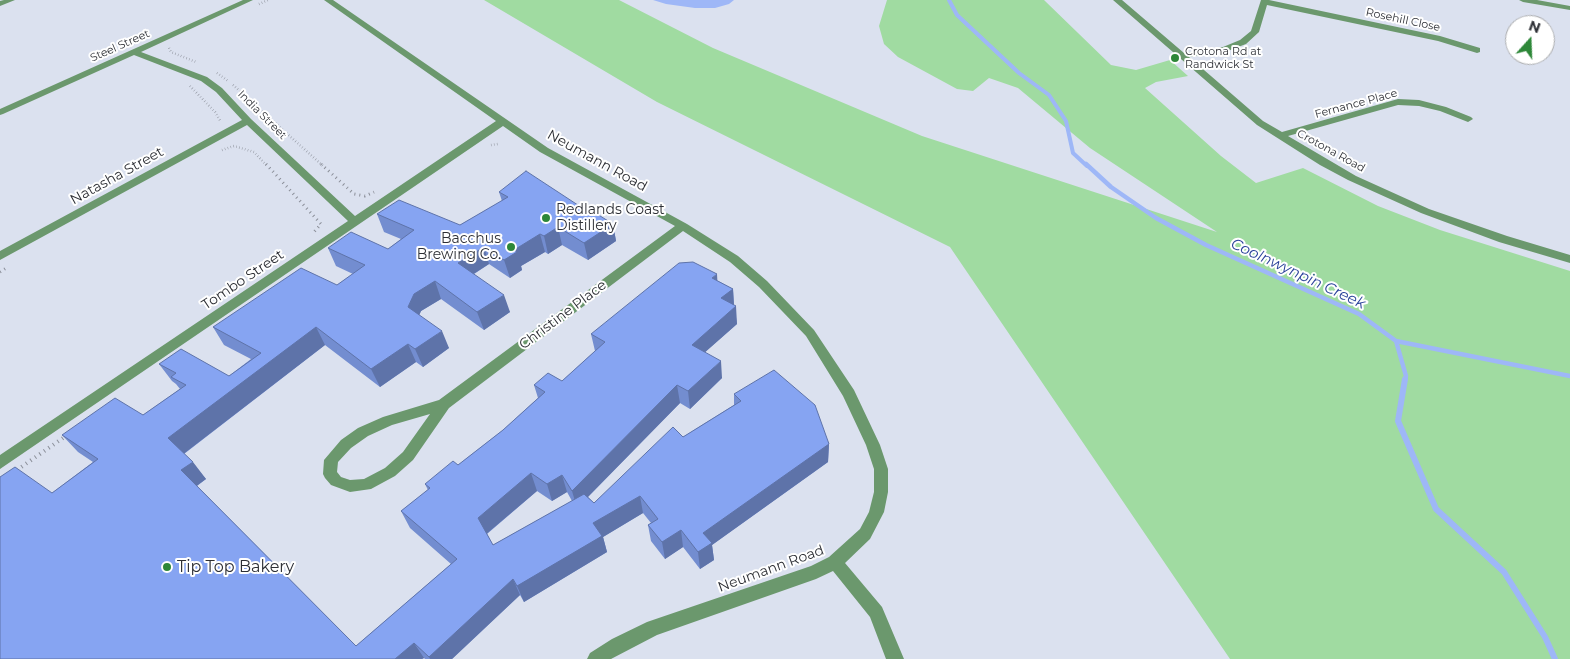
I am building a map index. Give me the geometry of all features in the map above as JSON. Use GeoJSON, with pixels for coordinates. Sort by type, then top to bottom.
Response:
{"type":"FeatureCollection","features":[{"type":"Feature","properties":{"kind":"street"},"geometry":{"type":"LineString","coordinates":[[0,4],[11,0]]}},
{"type":"Feature","properties":{"kind":"street","name":"Steel Street"},"geometry":{"type":"LineString","coordinates":[[0,112],[249,0]]}},
{"type":"Feature","properties":{"kind":"street","name":"Neumann Road"},"geometry":{"type":"LineString","coordinates":[[328,0],[544,150],[683,226],[734,259],[787,307],[810,333],[831,363],[866,429],[881,469],[882,492],[876,512],[866,534],[835,562],[816,572],[653,628],[596,659]]}},
{"type":"Feature","properties":{"kind":"street","name":"Crotona Road"},"geometry":{"type":"LineString","coordinates":[[1117,0],[1244,110],[1279,136],[1352,178],[1425,211],[1503,239],[1570,259]]}},
{"type":"Feature","properties":{"kind":"street"},"geometry":{"type":"LineString","coordinates":[[1523,0],[1570,8]]}},
{"type":"Feature","properties":{"kind":"street"},"geometry":{"type":"LineString","coordinates":[[1181,56],[1225,49],[1243,42],[1255,32],[1265,1]]}},
{"type":"Feature","properties":{"kind":"street","name":"Rosehill Close"},"geometry":{"type":"LineString","coordinates":[[1265,1],[1440,39],[1477,50]]}},
{"type":"Feature","properties":{"kind":"street","name":"India Street"},"geometry":{"type":"LineString","coordinates":[[135,52],[204,79],[219,90],[248,121],[355,222]]}},
{"type":"Feature","properties":{"kind":"street","name":"Fernance Place"},"geometry":{"type":"LineString","coordinates":[[1279,136],[1398,102],[1419,103],[1443,109],[1468,119]]}},
{"type":"Feature","properties":{"kind":"street","name":"Natasha Street"},"geometry":{"type":"LineString","coordinates":[[0,256],[248,121]]}},
{"type":"Feature","properties":{"kind":"street","name":"Tombo Street"},"geometry":{"type":"LineString","coordinates":[[0,463],[503,121]]}},
{"type":"Feature","properties":{"kind":"street","name":"Christine Place"},"geometry":{"type":"LineString","coordinates":[[444,404],[388,421],[363,432],[346,444],[331,460],[330,474],[336,482],[350,486],[366,485],[390,472],[408,456],[444,404],[683,226]]}},
{"type":"Feature","properties":{"kind":"street"},"geometry":{"type":"LineString","coordinates":[[835,562],[876,612],[895,659]]}},
{"type":"Feature","properties":{"kind":"path"},"geometry":{"type":"LineString","coordinates":[[258,4],[268,0]]}},
{"type":"Feature","properties":{"kind":"path"},"geometry":{"type":"LineString","coordinates":[[174,43],[167,47],[171,52],[200,64]]}},
{"type":"Feature","properties":{"kind":"path"},"geometry":{"type":"LineString","coordinates":[[216,72],[223,76],[354,194],[365,196],[379,190]]}},
{"type":"Feature","properties":{"kind":"path"},"geometry":{"type":"LineString","coordinates":[[189,86],[215,112],[222,121],[220,124]]}},
{"type":"Feature","properties":{"kind":"path"},"geometry":{"type":"LineString","coordinates":[[234,146],[254,152],[321,224],[311,236]]}},
{"type":"Feature","properties":{"kind":"green space"},"geometry":{"type":"Polygon","coordinates":[[[484,0],[619,0],[713,48],[922,136],[1217,232],[1090,148],[1018,88],[989,78],[973,91],[957,89],[898,57],[884,44],[879,26],[887,0],[1044,0],[1111,65],[1136,70],[1170,60],[1188,76],[1156,82],[1145,88],[1221,156],[1256,183],[1303,168],[1378,206],[1440,230],[1570,271],[1570,659],[1230,659],[950,247],[657,102],[484,0]]]}},
{"type":"Feature","properties":{"kind":"water"},"geometry":{"type":"Polygon","coordinates":[[[653,0],[734,0],[729,4],[715,8],[695,8],[653,0]]]}},
{"type":"Feature","properties":{"kind":"building"},"geometry":{"type":"Polygon","coordinates":[[[526,171],[587,211],[589,209],[613,224],[584,243],[558,227],[544,236],[540,234],[514,250],[517,252],[504,260],[484,247],[458,263],[504,295],[477,312],[435,281],[414,294],[408,307],[442,331],[415,349],[408,344],[371,369],[316,327],[168,438],[193,462],[181,470],[356,646],[457,559],[401,511],[430,488],[425,484],[453,461],[458,465],[503,430],[545,392],[534,385],[548,373],[562,381],[605,342],[591,334],[679,263],[693,262],[717,274],[712,278],[733,289],[721,298],[736,306],[692,345],[721,361],[688,391],[677,385],[572,491],[562,475],[547,484],[531,473],[478,518],[493,545],[584,494],[594,503],[673,427],[683,437],[741,401],[734,394],[774,370],[815,405],[829,444],[703,533],[712,543],[698,552],[681,530],[662,542],[648,525],[658,519],[640,496],[593,523],[602,536],[517,586],[513,579],[429,657],[414,643],[395,659],[0,659],[0,477],[15,467],[52,493],[98,459],[62,435],[115,398],[143,415],[186,385],[171,377],[176,373],[159,364],[181,349],[229,376],[261,353],[213,327],[301,268],[337,285],[365,265],[328,248],[351,232],[388,249],[414,230],[377,214],[399,200],[460,225],[508,197],[499,192],[526,171]]]}},
{"type":"Feature","properties":{"kind":"waterway","name":"Coolnwynpin Creek"},"geometry":{"type":"LineString","coordinates":[[949,0],[957,15],[1019,73],[1049,95],[1066,121],[1073,153],[1087,166]]}},
{"type":"Feature","properties":{"kind":"waterway","name":"Coolnwynpin Creek"},"geometry":{"type":"LineString","coordinates":[[1086,164],[1111,187],[1156,218],[1206,245],[1359,314],[1396,341]]}},
{"type":"Feature","properties":{"kind":"waterway"},"geometry":{"type":"LineString","coordinates":[[1396,341],[1570,376]]}},
{"type":"Feature","properties":{"kind":"waterway","name":"Coolnwynpin Creek"},"geometry":{"type":"LineString","coordinates":[[1396,341],[1406,376],[1405,380]]}},
{"type":"Feature","properties":{"kind":"waterway","name":"Coolnwynpin Creek"},"geometry":{"type":"LineString","coordinates":[[1405,379],[1398,421],[1436,509],[1504,572],[1545,637],[1555,659]]}},
{"type":"Feature","properties":{"kind":"place","name":"Crotona Rd at Randwick St"},"geometry":{"type":"Point","coordinates":[1175,58]}},
{"type":"Feature","properties":{"kind":"place","name":"Redlands Coast Distillery"},"geometry":{"type":"Point","coordinates":[546,218]}},
{"type":"Feature","properties":{"kind":"place","name":"Bacchus Brewing Co."},"geometry":{"type":"Point","coordinates":[511,247]}},
{"type":"Feature","properties":{"kind":"place","name":"Tip Top Bakery"},"geometry":{"type":"Point","coordinates":[167,567]}}]}
